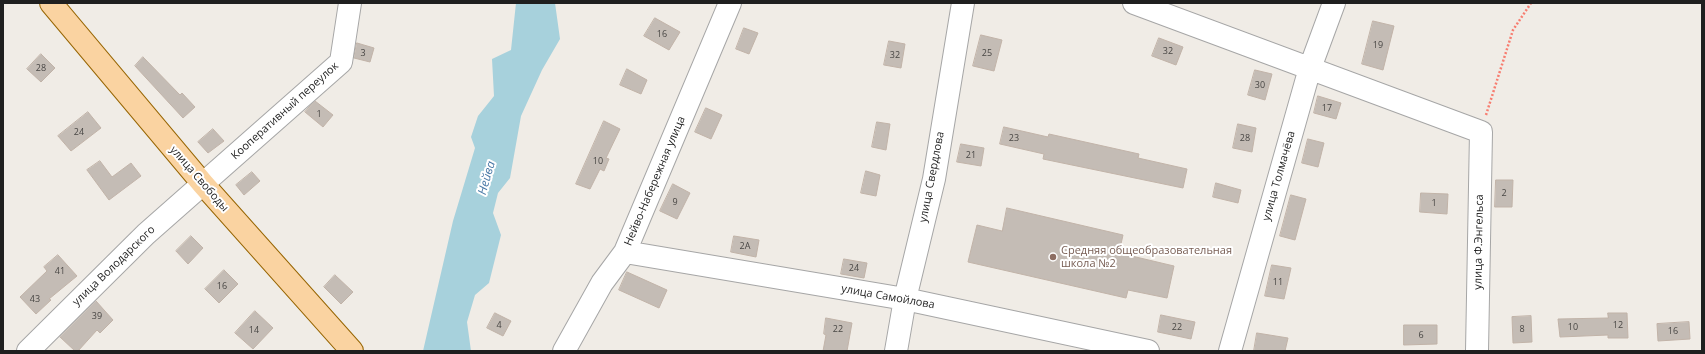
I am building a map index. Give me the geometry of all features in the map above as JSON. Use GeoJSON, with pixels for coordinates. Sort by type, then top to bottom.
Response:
{"type":"FeatureCollection","features":[{"type":"Feature","properties":{"kind":"main road","name":"улица Свободы"},"geometry":{"type":"LineString","coordinates":[[51,3],[203,184],[352,351]]}},
{"type":"Feature","properties":{"kind":"street","name":"Кооперативный переулок"},"geometry":{"type":"LineString","coordinates":[[203,184],[340,62],[350,3]]}},
{"type":"Feature","properties":{"kind":"street","name":"Нейво-Набережная улица"},"geometry":{"type":"LineString","coordinates":[[564,351],[602,283],[626,252],[730,3]]}},
{"type":"Feature","properties":{"kind":"street","name":"улица Свердлова"},"geometry":{"type":"LineString","coordinates":[[896,351],[905,299],[934,179],[964,3]]}},
{"type":"Feature","properties":{"kind":"street"},"geometry":{"type":"LineString","coordinates":[[1134,3],[1481,132]]}},
{"type":"Feature","properties":{"kind":"street","name":"улица Толмачёва"},"geometry":{"type":"LineString","coordinates":[[1230,351],[1310,68],[1334,3]]}},
{"type":"Feature","properties":{"kind":"street","name":"улица Ф.Энгельса"},"geometry":{"type":"LineString","coordinates":[[1477,351],[1481,132]]}},
{"type":"Feature","properties":{"kind":"street","name":"улица Володарского"},"geometry":{"type":"LineString","coordinates":[[28,351],[146,234],[203,184]]}},
{"type":"Feature","properties":{"kind":"street","name":"улица Самойлова"},"geometry":{"type":"LineString","coordinates":[[626,252],[905,299],[1148,351]]}},
{"type":"Feature","properties":{"kind":"path"},"geometry":{"type":"LineString","coordinates":[[1481,132],[1513,30],[1531,3]]}},
{"type":"Feature","properties":{"kind":"water","name":"Нейва"},"geometry":{"type":"Polygon","coordinates":[[[516,3],[555,3],[560,39],[542,70],[521,116],[510,178],[498,193],[493,213],[501,235],[489,283],[475,295],[467,322],[471,351],[423,351],[453,221],[475,148],[471,137],[478,116],[494,96],[492,59],[511,50],[516,3]]]}},
{"type":"Feature","properties":{"kind":"building"},"geometry":{"type":"Polygon","coordinates":[[[655,18],[680,32],[669,50],[644,36],[655,18]]]}},
{"type":"Feature","properties":{"kind":"building"},"geometry":{"type":"Polygon","coordinates":[[[1373,21],[1394,26],[1383,70],[1362,64],[1373,21]]]}},
{"type":"Feature","properties":{"kind":"building"},"geometry":{"type":"Polygon","coordinates":[[[744,28],[758,33],[749,54],[736,49],[744,28]]]}},
{"type":"Feature","properties":{"kind":"building"},"geometry":{"type":"Polygon","coordinates":[[[981,35],[1002,40],[994,71],[973,66],[981,35]]]}},
{"type":"Feature","properties":{"kind":"building"},"geometry":{"type":"Polygon","coordinates":[[[1159,38],[1183,47],[1176,65],[1152,56],[1159,38]]]}},
{"type":"Feature","properties":{"kind":"building"},"geometry":{"type":"Polygon","coordinates":[[[889,41],[905,44],[901,68],[884,65],[889,41]]]}},
{"type":"Feature","properties":{"kind":"building"},"geometry":{"type":"Polygon","coordinates":[[[357,43],[374,48],[370,62],[354,58],[357,43]]]}},
{"type":"Feature","properties":{"kind":"building"},"geometry":{"type":"Polygon","coordinates":[[[41,54],[55,68],[41,82],[27,69],[41,54]]]}},
{"type":"Feature","properties":{"kind":"building"},"geometry":{"type":"Polygon","coordinates":[[[143,57],[180,95],[182,93],[195,107],[183,118],[135,66],[143,57]]]}},
{"type":"Feature","properties":{"kind":"building"},"geometry":{"type":"Polygon","coordinates":[[[627,69],[647,80],[641,94],[620,85],[627,69]]]}},
{"type":"Feature","properties":{"kind":"building"},"geometry":{"type":"Polygon","coordinates":[[[1255,70],[1272,74],[1265,100],[1248,95],[1255,70]]]}},
{"type":"Feature","properties":{"kind":"building"},"geometry":{"type":"Polygon","coordinates":[[[1318,96],[1341,103],[1336,119],[1314,113],[1318,96]]]}},
{"type":"Feature","properties":{"kind":"building"},"geometry":{"type":"Polygon","coordinates":[[[315,101],[333,115],[323,127],[305,112],[315,101]]]}},
{"type":"Feature","properties":{"kind":"building"},"geometry":{"type":"Polygon","coordinates":[[[706,108],[722,115],[711,139],[695,132],[706,108]]]}},
{"type":"Feature","properties":{"kind":"building"},"geometry":{"type":"Polygon","coordinates":[[[88,112],[101,128],[71,151],[58,136],[88,112]]]}},
{"type":"Feature","properties":{"kind":"building"},"geometry":{"type":"Polygon","coordinates":[[[604,121],[620,129],[606,158],[609,159],[604,171],[600,169],[590,189],[576,184],[604,121]]]}},
{"type":"Feature","properties":{"kind":"building"},"geometry":{"type":"Polygon","coordinates":[[[877,122],[890,124],[886,150],[872,147],[877,122]]]}},
{"type":"Feature","properties":{"kind":"building"},"geometry":{"type":"Polygon","coordinates":[[[1238,124],[1256,128],[1252,152],[1233,148],[1238,124]]]}},
{"type":"Feature","properties":{"kind":"building"},"geometry":{"type":"Polygon","coordinates":[[[1004,127],[1048,137],[1049,134],[1139,154],[1138,158],[1187,169],[1183,188],[1043,159],[1044,154],[1000,144],[1004,127]]]}},
{"type":"Feature","properties":{"kind":"building"},"geometry":{"type":"Polygon","coordinates":[[[213,129],[224,141],[208,153],[198,142],[213,129]]]}},
{"type":"Feature","properties":{"kind":"building"},"geometry":{"type":"Polygon","coordinates":[[[1308,139],[1324,143],[1318,167],[1302,163],[1308,139]]]}},
{"type":"Feature","properties":{"kind":"building"},"geometry":{"type":"Polygon","coordinates":[[[961,144],[984,148],[981,166],[957,162],[961,144]]]}},
{"type":"Feature","properties":{"kind":"building"},"geometry":{"type":"Polygon","coordinates":[[[100,161],[112,177],[131,163],[141,176],[109,200],[87,170],[100,161]]]}},
{"type":"Feature","properties":{"kind":"building"},"geometry":{"type":"Polygon","coordinates":[[[866,171],[880,175],[876,196],[861,193],[866,171]]]}},
{"type":"Feature","properties":{"kind":"building"},"geometry":{"type":"Polygon","coordinates":[[[252,172],[260,181],[244,195],[236,185],[252,172]]]}},
{"type":"Feature","properties":{"kind":"building"},"geometry":{"type":"Polygon","coordinates":[[[1496,180],[1513,180],[1512,207],[1495,207],[1496,180]]]}},
{"type":"Feature","properties":{"kind":"building"},"geometry":{"type":"Polygon","coordinates":[[[1216,183],[1241,190],[1238,203],[1213,197],[1216,183]]]}},
{"type":"Feature","properties":{"kind":"building"},"geometry":{"type":"Polygon","coordinates":[[[673,184],[690,193],[677,219],[660,211],[673,184]]]}},
{"type":"Feature","properties":{"kind":"building"},"geometry":{"type":"Polygon","coordinates":[[[1421,193],[1448,194],[1447,214],[1420,212],[1421,193]]]}},
{"type":"Feature","properties":{"kind":"building"},"geometry":{"type":"Polygon","coordinates":[[[1291,195],[1306,199],[1295,240],[1280,236],[1291,195]]]}},
{"type":"Feature","properties":{"kind":"building","name":"Средняя общеобразовательная школа №2"},"geometry":{"type":"Polygon","coordinates":[[[1007,208],[1123,235],[1119,253],[1174,266],[1167,298],[1128,290],[1126,298],[968,262],[977,225],[1002,231],[1007,208]]]}},
{"type":"Feature","properties":{"kind":"building"},"geometry":{"type":"Polygon","coordinates":[[[191,236],[203,248],[188,264],[176,251],[191,236]]]}},
{"type":"Feature","properties":{"kind":"building"},"geometry":{"type":"Polygon","coordinates":[[[734,236],[759,240],[756,257],[731,252],[734,236]]]}},
{"type":"Feature","properties":{"kind":"building"},"geometry":{"type":"Polygon","coordinates":[[[58,255],[77,276],[49,299],[51,300],[36,314],[20,297],[47,271],[44,267],[58,255]]]}},
{"type":"Feature","properties":{"kind":"building"},"geometry":{"type":"Polygon","coordinates":[[[844,259],[867,263],[864,278],[841,274],[844,259]]]}},
{"type":"Feature","properties":{"kind":"building"},"geometry":{"type":"Polygon","coordinates":[[[1272,265],[1291,268],[1284,299],[1265,296],[1272,265]]]}},
{"type":"Feature","properties":{"kind":"building"},"geometry":{"type":"Polygon","coordinates":[[[224,270],[238,284],[219,303],[205,289],[224,270]]]}},
{"type":"Feature","properties":{"kind":"building"},"geometry":{"type":"Polygon","coordinates":[[[627,272],[667,290],[659,308],[619,290],[627,272]]]}},
{"type":"Feature","properties":{"kind":"building"},"geometry":{"type":"Polygon","coordinates":[[[335,275],[353,292],[341,304],[324,287],[335,275]]]}},
{"type":"Feature","properties":{"kind":"building"},"geometry":{"type":"Polygon","coordinates":[[[96,301],[113,320],[100,333],[97,330],[78,351],[75,351],[60,337],[96,301]]]}},
{"type":"Feature","properties":{"kind":"building"},"geometry":{"type":"Polygon","coordinates":[[[255,311],[273,328],[253,349],[235,333],[255,311]]]}},
{"type":"Feature","properties":{"kind":"building"},"geometry":{"type":"Polygon","coordinates":[[[495,313],[511,321],[503,336],[487,328],[495,313]]]}},
{"type":"Feature","properties":{"kind":"building"},"geometry":{"type":"Polygon","coordinates":[[[1608,313],[1627,313],[1628,338],[1608,338],[1608,335],[1560,337],[1558,319],[1608,318],[1608,313]]]}},
{"type":"Feature","properties":{"kind":"building"},"geometry":{"type":"Polygon","coordinates":[[[1161,315],[1195,322],[1191,339],[1158,332],[1161,315]]]}},
{"type":"Feature","properties":{"kind":"building"},"geometry":{"type":"Polygon","coordinates":[[[1531,316],[1532,342],[1513,343],[1512,317],[1531,316]]]}},
{"type":"Feature","properties":{"kind":"building"},"geometry":{"type":"Polygon","coordinates":[[[826,318],[852,323],[847,351],[823,351],[826,335],[824,334],[826,318]]]}},
{"type":"Feature","properties":{"kind":"building"},"geometry":{"type":"Polygon","coordinates":[[[1689,322],[1690,339],[1658,341],[1657,324],[1689,322]]]}},
{"type":"Feature","properties":{"kind":"building"},"geometry":{"type":"Polygon","coordinates":[[[1404,325],[1437,325],[1437,344],[1404,345],[1404,325]]]}},
{"type":"Feature","properties":{"kind":"building"},"geometry":{"type":"Polygon","coordinates":[[[1257,333],[1288,338],[1285,351],[1254,351],[1257,333]]]}},
{"type":"Feature","properties":{"kind":"place","name":"Средняя общеобразовательная школа №2"},"geometry":{"type":"Point","coordinates":[1053,257]}}]}
